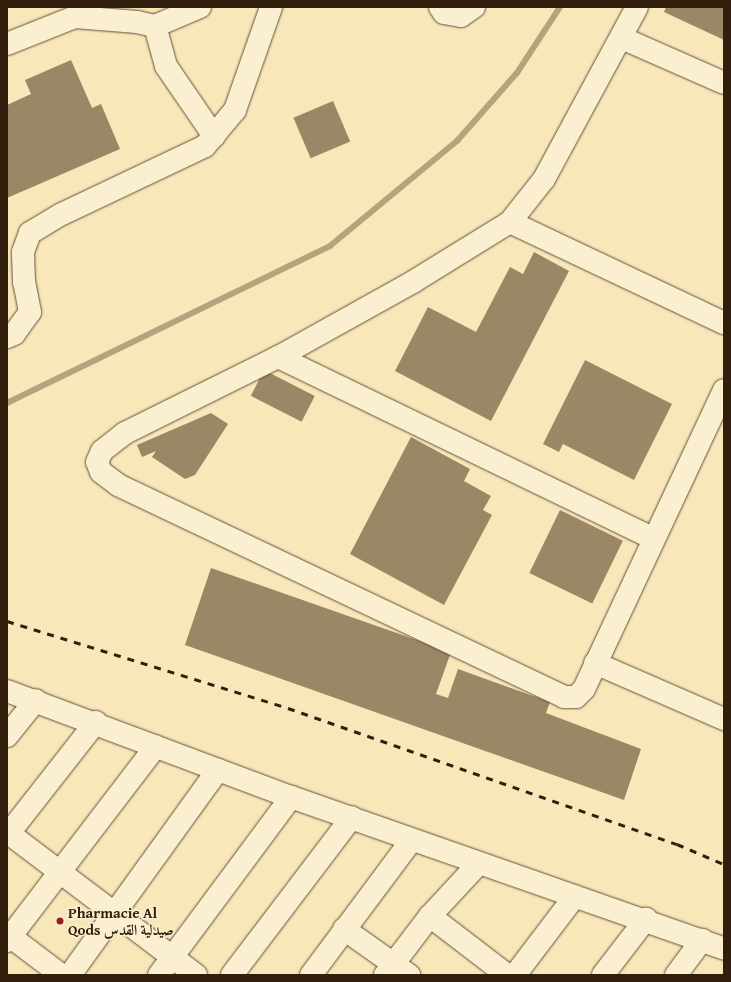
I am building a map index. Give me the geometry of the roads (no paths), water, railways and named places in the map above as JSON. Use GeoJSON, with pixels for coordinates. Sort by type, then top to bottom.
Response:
{"type":"FeatureCollection","features":[{"type":"Feature","properties":{"kind":"street"},"geometry":{"type":"LineString","coordinates":[[7,44],[75,17],[137,22],[155,26],[200,7]]}},
{"type":"Feature","properties":{"kind":"street"},"geometry":{"type":"LineString","coordinates":[[7,337],[14,334],[30,312],[24,282],[23,252],[30,233],[62,214],[205,146],[236,110],[271,7]]}},
{"type":"Feature","properties":{"kind":"street"},"geometry":{"type":"LineString","coordinates":[[440,7],[444,12],[461,16],[474,7]]}},
{"type":"Feature","properties":{"kind":"street"},"geometry":{"type":"LineString","coordinates":[[637,7],[622,38],[544,179],[510,222],[413,282],[278,357],[125,433],[102,451],[97,462],[101,472],[118,485],[564,697],[576,697],[584,689],[653,538],[724,390]]}},
{"type":"Feature","properties":{"kind":"street"},"geometry":{"type":"LineString","coordinates":[[155,26],[166,66],[214,136]]}},
{"type":"Feature","properties":{"kind":"street"},"geometry":{"type":"LineString","coordinates":[[622,38],[724,83]]}},
{"type":"Feature","properties":{"kind":"street"},"geometry":{"type":"LineString","coordinates":[[510,222],[724,323]]}},
{"type":"Feature","properties":{"kind":"street"},"geometry":{"type":"LineString","coordinates":[[278,357],[653,538]]}},
{"type":"Feature","properties":{"kind":"street"},"geometry":{"type":"LineString","coordinates":[[595,663],[724,719]]}},
{"type":"Feature","properties":{"kind":"street"},"geometry":{"type":"LineString","coordinates":[[7,691],[96,722],[291,798],[352,817],[411,841],[646,920],[724,949]]}},
{"type":"Feature","properties":{"kind":"street"},"geometry":{"type":"LineString","coordinates":[[7,736],[36,700]]}},
{"type":"Feature","properties":{"kind":"street"},"geometry":{"type":"LineString","coordinates":[[96,722],[8,833],[196,975]]}},
{"type":"Feature","properties":{"kind":"street"},"geometry":{"type":"LineString","coordinates":[[61,975],[8,937],[60,872],[156,746]]}},
{"type":"Feature","properties":{"kind":"street"},"geometry":{"type":"LineString","coordinates":[[70,975],[114,912],[218,770]]}},
{"type":"Feature","properties":{"kind":"street"},"geometry":{"type":"LineString","coordinates":[[159,975],[291,798]]}},
{"type":"Feature","properties":{"kind":"street"},"geometry":{"type":"LineString","coordinates":[[232,975],[352,817]]}},
{"type":"Feature","properties":{"kind":"street"},"geometry":{"type":"LineString","coordinates":[[311,975],[411,841]]}},
{"type":"Feature","properties":{"kind":"street"},"geometry":{"type":"LineString","coordinates":[[344,930],[396,971],[430,916],[479,863]]}},
{"type":"Feature","properties":{"kind":"street"},"geometry":{"type":"LineString","coordinates":[[515,975],[574,896]]}},
{"type":"Feature","properties":{"kind":"street"},"geometry":{"type":"LineString","coordinates":[[430,916],[507,975]]}},
{"type":"Feature","properties":{"kind":"street"},"geometry":{"type":"LineString","coordinates":[[603,975],[646,920]]}},
{"type":"Feature","properties":{"kind":"street"},"geometry":{"type":"LineString","coordinates":[[676,975],[702,940]]}},
{"type":"Feature","properties":{"kind":"waterway"},"geometry":{"type":"LineString","coordinates":[[7,403],[330,246],[457,141],[517,73],[560,7]]}},
{"type":"Feature","properties":{"kind":"railway"},"geometry":{"type":"LineString","coordinates":[[7,621],[288,708],[677,844],[724,864]]}},
{"type":"Feature","properties":{"kind":"place","name":"Pharmacie Al Qods صيدلية القدس"},"geometry":{"type":"Point","coordinates":[60,921]}}]}
